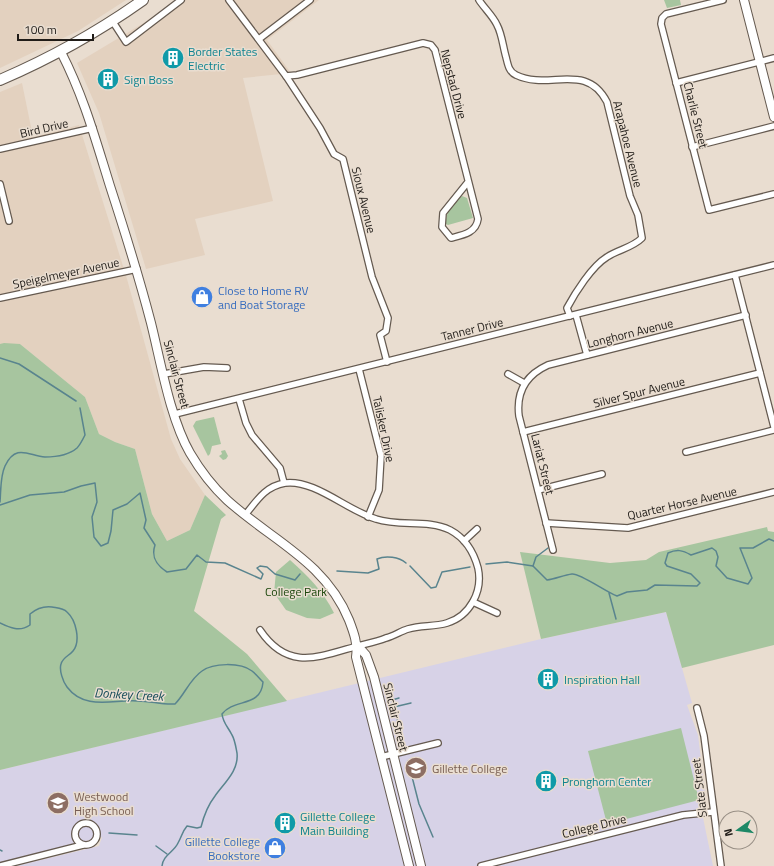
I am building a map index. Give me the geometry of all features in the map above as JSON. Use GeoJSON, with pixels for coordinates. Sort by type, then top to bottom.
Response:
{"type":"FeatureCollection","features":[{"type":"Feature","properties":{"kind":"highway"},"geometry":{"type":"LineString","coordinates":[[0,80],[61,52],[113,22],[143,0]]}},
{"type":"Feature","properties":{"kind":"street"},"geometry":{"type":"LineString","coordinates":[[113,22],[126,42],[181,0]]}},
{"type":"Feature","properties":{"kind":"street","name":"Sioux Avenue"},"geometry":{"type":"LineString","coordinates":[[229,0],[286,76],[320,128],[334,154],[343,159],[372,277],[388,318],[386,331],[380,335],[387,362]]}},
{"type":"Feature","properties":{"kind":"street"},"geometry":{"type":"LineString","coordinates":[[259,39],[310,0]]}},
{"type":"Feature","properties":{"kind":"street","name":"Arapahoe Avenue"},"geometry":{"type":"LineString","coordinates":[[479,0],[497,24],[509,69],[515,75],[530,79],[578,79],[593,84],[601,90],[607,102],[630,196],[638,215],[642,238],[636,244],[607,257],[594,270],[574,294],[567,308],[570,316]]}},
{"type":"Feature","properties":{"kind":"street","name":"Charlie Street"},"geometry":{"type":"LineString","coordinates":[[723,0],[666,14],[662,18],[661,24],[692,147],[709,210],[774,194]]}},
{"type":"Feature","properties":{"kind":"street"},"geometry":{"type":"LineString","coordinates":[[744,0],[774,118]]}},
{"type":"Feature","properties":{"kind":"street","name":"Nepstad Drive"},"geometry":{"type":"LineString","coordinates":[[286,76],[312,72],[423,43],[431,45],[435,50],[478,219],[477,224],[472,231],[451,238],[442,227],[443,213],[468,182]]}},
{"type":"Feature","properties":{"kind":"street","name":"Sinclair Street"},"geometry":{"type":"LineString","coordinates":[[61,52],[79,88],[93,128],[137,269],[175,414],[186,446],[196,464],[227,500],[300,555],[314,568],[338,598],[346,613],[358,646],[366,655],[374,677],[421,866]]}},
{"type":"Feature","properties":{"kind":"street"},"geometry":{"type":"LineString","coordinates":[[676,83],[774,58]]}},
{"type":"Feature","properties":{"kind":"street"},"geometry":{"type":"LineString","coordinates":[[692,147],[774,126]]}},
{"type":"Feature","properties":{"kind":"street","name":"Bird Drive"},"geometry":{"type":"LineString","coordinates":[[0,149],[93,128]]}},
{"type":"Feature","properties":{"kind":"street"},"geometry":{"type":"LineString","coordinates":[[0,184],[9,220]]}},
{"type":"Feature","properties":{"kind":"street","name":"Tanner Drive"},"geometry":{"type":"LineString","coordinates":[[175,414],[774,265]]}},
{"type":"Feature","properties":{"kind":"street","name":"Speigelmeyer Avenue"},"geometry":{"type":"LineString","coordinates":[[0,298],[137,269]]}},
{"type":"Feature","properties":{"kind":"street"},"geometry":{"type":"LineString","coordinates":[[735,275],[774,427]]}},
{"type":"Feature","properties":{"kind":"street"},"geometry":{"type":"LineString","coordinates":[[576,315],[587,355]]}},
{"type":"Feature","properties":{"kind":"street","name":"Longhorn Avenue"},"geometry":{"type":"LineString","coordinates":[[524,383],[540,369],[548,365],[746,315]]}},
{"type":"Feature","properties":{"kind":"street"},"geometry":{"type":"LineString","coordinates":[[164,374],[204,367],[227,368]]}},
{"type":"Feature","properties":{"kind":"street","name":"Talisker Drive"},"geometry":{"type":"LineString","coordinates":[[359,369],[381,456],[379,490],[368,517]]}},
{"type":"Feature","properties":{"kind":"street","name":"Silver Spur Avenue"},"geometry":{"type":"LineString","coordinates":[[523,432],[760,373]]}},
{"type":"Feature","properties":{"kind":"street"},"geometry":{"type":"LineString","coordinates":[[508,374],[524,383]]}},
{"type":"Feature","properties":{"kind":"street","name":"Lariat Street"},"geometry":{"type":"LineString","coordinates":[[524,383],[518,406],[523,432],[553,550]]}},
{"type":"Feature","properties":{"kind":"street"},"geometry":{"type":"LineString","coordinates":[[239,399],[246,423],[252,435],[280,468],[284,483]]}},
{"type":"Feature","properties":{"kind":"street"},"geometry":{"type":"LineString","coordinates":[[686,452],[774,430]]}},
{"type":"Feature","properties":{"kind":"street"},"geometry":{"type":"LineString","coordinates":[[538,490],[602,474]]}},
{"type":"Feature","properties":{"kind":"street"},"geometry":{"type":"LineString","coordinates":[[246,514],[264,491],[284,483],[306,485],[368,517],[390,522],[440,526],[452,531],[470,548],[476,560],[478,571],[479,584],[473,602],[459,618],[448,623],[417,626],[358,646],[303,659],[290,656],[282,652],[267,640],[260,630]]}},
{"type":"Feature","properties":{"kind":"street","name":"Quarter Horse Avenue"},"geometry":{"type":"LineString","coordinates":[[546,523],[628,528],[774,492]]}},
{"type":"Feature","properties":{"kind":"street"},"geometry":{"type":"LineString","coordinates":[[464,541],[477,529]]}},
{"type":"Feature","properties":{"kind":"street"},"geometry":{"type":"LineString","coordinates":[[473,602],[497,613]]}},
{"type":"Feature","properties":{"kind":"street","name":"Sinclair Street"},"geometry":{"type":"LineString","coordinates":[[358,646],[356,657],[409,866]]}},
{"type":"Feature","properties":{"kind":"street","name":"Slate Street"},"geometry":{"type":"LineString","coordinates":[[697,708],[704,736],[721,866]]}},
{"type":"Feature","properties":{"kind":"street"},"geometry":{"type":"LineString","coordinates":[[381,757],[438,743]]}},
{"type":"Feature","properties":{"kind":"street","name":"College Drive"},"geometry":{"type":"LineString","coordinates":[[481,866],[683,815],[713,812]]}},
{"type":"Feature","properties":{"kind":"street"},"geometry":{"type":"LineString","coordinates":[[0,866],[94,843],[97,837],[95,827],[88,823],[78,826],[75,833],[77,841],[84,845]]}},
{"type":"Feature","properties":{"kind":"shaded area"},"geometry":{"type":"Polygon","coordinates":[[[0,0],[126,0],[78,31],[0,68],[0,0]]]}},
{"type":"Feature","properties":{"kind":"shaded area"},"geometry":{"type":"Polygon","coordinates":[[[182,0],[319,0],[267,40],[291,73],[243,78],[273,201],[195,219],[205,255],[146,269],[99,113],[77,63],[182,0]]]}},
{"type":"Feature","properties":{"kind":"shaded area"},"geometry":{"type":"Polygon","coordinates":[[[22,83],[33,137],[79,125],[127,279],[171,439],[180,459],[205,495],[190,530],[167,541],[152,514],[135,449],[115,442],[99,434],[85,397],[20,344],[0,344],[0,92],[22,83]]]}},
{"type":"Feature","properties":{"kind":"shaded area","name":"Gillette College"},"geometry":{"type":"Polygon","coordinates":[[[666,612],[692,703],[687,705],[698,735],[706,801],[701,808],[713,866],[16,866],[99,846],[102,837],[0,862],[0,770],[541,639],[666,612]]]}},
{"type":"Feature","properties":{"kind":"green space"},"geometry":{"type":"Polygon","coordinates":[[[664,0],[680,0],[681,5],[667,8],[664,0]]]}},
{"type":"Feature","properties":{"kind":"green space"},"geometry":{"type":"Polygon","coordinates":[[[462,196],[467,198],[473,218],[448,225],[446,224],[450,208],[462,196]]]}},
{"type":"Feature","properties":{"kind":"green space"},"geometry":{"type":"Polygon","coordinates":[[[0,344],[20,344],[85,397],[99,434],[115,442],[135,449],[152,514],[167,541],[190,530],[205,495],[226,515],[221,519],[194,611],[247,654],[287,701],[0,770],[0,344]]]}},
{"type":"Feature","properties":{"kind":"green space"},"geometry":{"type":"Polygon","coordinates":[[[214,417],[221,444],[212,446],[208,456],[193,426],[196,421],[214,417]]]}},
{"type":"Feature","properties":{"kind":"green space"},"geometry":{"type":"Polygon","coordinates":[[[225,450],[228,456],[223,460],[219,456],[222,454],[221,451],[225,450]]]}},
{"type":"Feature","properties":{"kind":"green space"},"geometry":{"type":"Polygon","coordinates":[[[767,527],[768,531],[774,532],[774,645],[682,668],[666,612],[541,639],[520,552],[610,563],[646,560],[659,552],[767,527]]]}},
{"type":"Feature","properties":{"kind":"green space","name":"College Park"},"geometry":{"type":"Polygon","coordinates":[[[290,560],[315,584],[334,613],[320,619],[307,618],[286,610],[274,593],[276,572],[290,560]]]}},
{"type":"Feature","properties":{"kind":"green space"},"geometry":{"type":"Polygon","coordinates":[[[681,728],[699,800],[607,824],[588,751],[681,728]]]}},
{"type":"Feature","properties":{"kind":"waterway","name":"Donkey Creek"},"geometry":{"type":"LineString","coordinates":[[0,358],[19,364],[76,401]]}},
{"type":"Feature","properties":{"kind":"waterway","name":"Donkey Creek"},"geometry":{"type":"LineString","coordinates":[[0,502],[3,470],[9,459],[14,455],[23,452],[39,456],[53,457],[70,452],[78,447],[85,435],[80,408]]}},
{"type":"Feature","properties":{"kind":"waterway"},"geometry":{"type":"LineString","coordinates":[[0,505],[30,495],[64,492],[95,483],[97,502],[92,517],[94,537],[101,546],[108,543],[113,510],[127,504],[140,493],[146,520],[144,528],[155,545],[154,557],[157,564],[167,572],[186,569],[197,555],[206,562],[225,563],[261,579],[263,574],[257,568],[260,566],[267,567],[275,574],[295,580],[300,574]]}},
{"type":"Feature","properties":{"kind":"waterway"},"geometry":{"type":"LineString","coordinates":[[486,564],[507,562],[533,566],[547,580],[576,574],[617,596],[627,592],[647,590],[655,585],[697,586],[700,583],[691,574],[667,566],[665,563],[668,553],[674,551],[682,551],[691,555],[712,548],[716,551],[718,557],[716,566],[727,578],[748,584],[752,578],[740,548],[753,548],[769,539],[774,541]]}},
{"type":"Feature","properties":{"kind":"waterway"},"geometry":{"type":"LineString","coordinates":[[533,566],[536,557],[548,548]]}},
{"type":"Feature","properties":{"kind":"waterway"},"geometry":{"type":"LineString","coordinates":[[337,571],[368,573],[379,569],[377,559],[384,557],[396,558],[406,563]]}},
{"type":"Feature","properties":{"kind":"waterway"},"geometry":{"type":"LineString","coordinates":[[410,566],[431,588],[436,587],[442,572],[470,567]]}},
{"type":"Feature","properties":{"kind":"waterway"},"geometry":{"type":"LineString","coordinates":[[609,593],[616,619]]}},
{"type":"Feature","properties":{"kind":"waterway","name":"Donkey Creek"},"geometry":{"type":"LineString","coordinates":[[0,623],[11,628],[19,629],[30,625],[30,614],[40,608],[52,607],[62,609],[67,612],[75,625],[77,642],[73,651],[62,662],[62,676],[67,687],[82,699],[100,702],[138,701],[175,704],[198,674],[207,668],[219,665],[234,665],[247,668],[263,682],[261,690],[257,696],[227,709],[222,714],[235,742],[237,753],[236,765],[230,776],[210,803],[201,827],[197,828],[187,826],[176,846],[164,859],[162,866]]}},
{"type":"Feature","properties":{"kind":"waterway"},"geometry":{"type":"LineString","coordinates":[[388,685],[403,741]]}},
{"type":"Feature","properties":{"kind":"waterway"},"geometry":{"type":"LineString","coordinates":[[392,700],[399,698]]}},
{"type":"Feature","properties":{"kind":"waterway"},"geometry":{"type":"LineString","coordinates":[[394,707],[411,703]]}},
{"type":"Feature","properties":{"kind":"waterway"},"geometry":{"type":"LineString","coordinates":[[398,741],[402,738]]}},
{"type":"Feature","properties":{"kind":"waterway"},"geometry":{"type":"LineString","coordinates":[[408,761],[419,804],[433,837]]}},
{"type":"Feature","properties":{"kind":"waterway"},"geometry":{"type":"LineString","coordinates":[[109,833],[137,835]]}},
{"type":"Feature","properties":{"kind":"waterway"},"geometry":{"type":"LineString","coordinates":[[156,846],[167,854]]}},
{"type":"Feature","properties":{"kind":"place","name":"Border States Electric"},"geometry":{"type":"Point","coordinates":[173,58]}},
{"type":"Feature","properties":{"kind":"place","name":"Sign Boss"},"geometry":{"type":"Point","coordinates":[108,79]}},
{"type":"Feature","properties":{"kind":"place","name":"Close to Home RV and Boat Storage"},"geometry":{"type":"Point","coordinates":[202,297]}},
{"type":"Feature","properties":{"kind":"place","name":"Inspiration Hall"},"geometry":{"type":"Point","coordinates":[548,679]}},
{"type":"Feature","properties":{"kind":"place","name":"Gillette College"},"geometry":{"type":"Point","coordinates":[416,768]}},
{"type":"Feature","properties":{"kind":"place","name":"Pronghorn Center"},"geometry":{"type":"Point","coordinates":[546,781]}},
{"type":"Feature","properties":{"kind":"place","name":"Westwood High School"},"geometry":{"type":"Point","coordinates":[58,803]}},
{"type":"Feature","properties":{"kind":"place","name":"Gillette College Main Building"},"geometry":{"type":"Point","coordinates":[285,823]}},
{"type":"Feature","properties":{"kind":"place","name":"Gillette College Bookstore"},"geometry":{"type":"Point","coordinates":[275,848]}}]}
